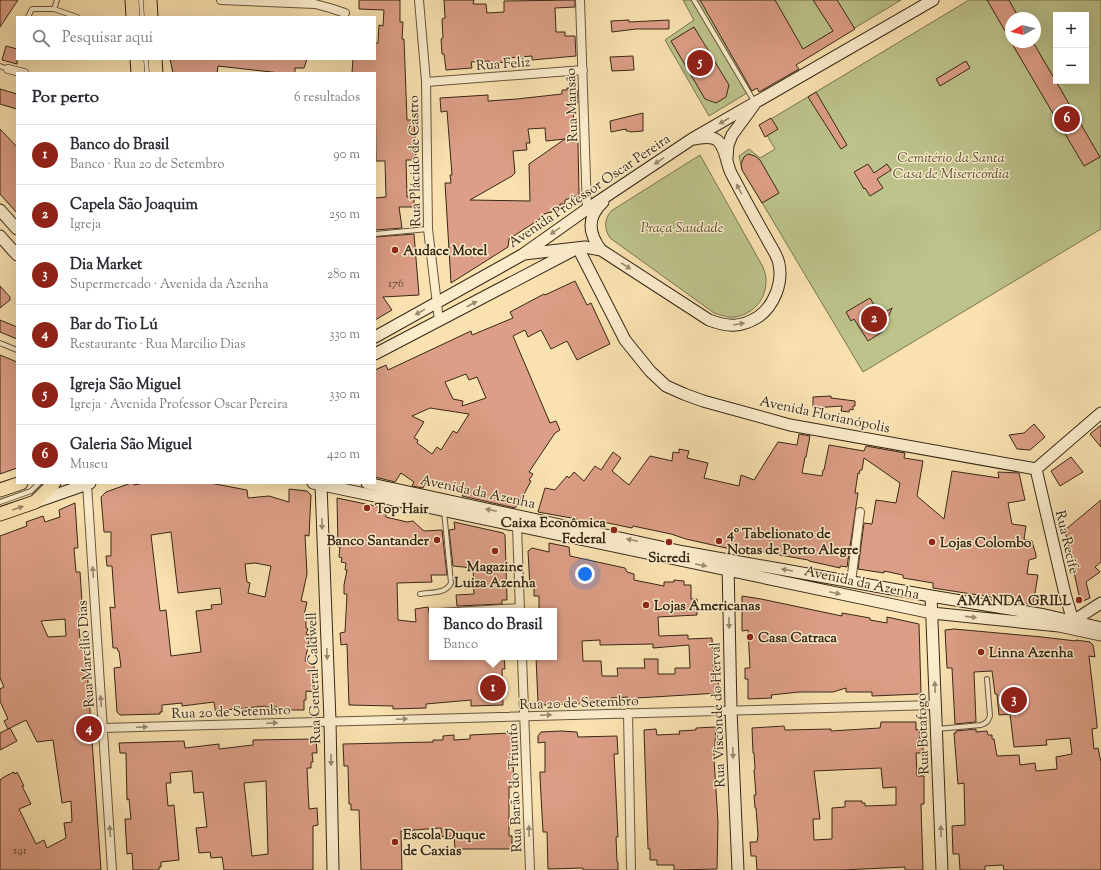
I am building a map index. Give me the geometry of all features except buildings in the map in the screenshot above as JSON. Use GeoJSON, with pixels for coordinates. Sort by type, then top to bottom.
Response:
{"type":"FeatureCollection","features":[{"type":"Feature","properties":{"kind":"main road"},"geometry":{"type":"LineString","coordinates":[[132,0],[133,16]]}},
{"type":"Feature","properties":{"kind":"main road"},"geometry":{"type":"LineString","coordinates":[[150,0],[151,16]]}},
{"type":"Feature","properties":{"kind":"main road","name":"Avenida Professor Oscar Pereira"},"geometry":{"type":"LineString","coordinates":[[376,336],[522,255],[587,209],[692,139],[933,0]]}},
{"type":"Feature","properties":{"kind":"main road"},"geometry":{"type":"LineString","coordinates":[[137,60],[138,72]]}},
{"type":"Feature","properties":{"kind":"main road"},"geometry":{"type":"LineString","coordinates":[[155,60],[156,72]]}},
{"type":"Feature","properties":{"kind":"main road","name":"Avenida Professor Oscar Pereira"},"geometry":{"type":"LineString","coordinates":[[727,160],[728,145],[732,135],[755,102]]}},
{"type":"Feature","properties":{"kind":"main road"},"geometry":{"type":"LineString","coordinates":[[522,255],[585,246],[601,250],[709,320],[722,325],[735,326],[749,322],[760,315],[775,298],[781,280],[779,262],[730,172],[727,160],[718,141],[708,138],[692,139]]}},
{"type":"Feature","properties":{"kind":"main road"},"geometry":{"type":"LineString","coordinates":[[601,250],[592,233],[591,224],[594,214],[599,206],[613,192]]}},
{"type":"Feature","properties":{"kind":"main road"},"geometry":{"type":"LineString","coordinates":[[0,210],[16,228]]}},
{"type":"Feature","properties":{"kind":"main road"},"geometry":{"type":"LineString","coordinates":[[0,236],[16,254]]}},
{"type":"Feature","properties":{"kind":"main road"},"geometry":{"type":"LineString","coordinates":[[376,353],[578,248]]}},
{"type":"Feature","properties":{"kind":"main road","name":"Avenida Florianópolis"},"geometry":{"type":"LineString","coordinates":[[578,248],[625,340],[650,372],[666,386],[703,401],[790,425],[1036,469]]}},
{"type":"Feature","properties":{"kind":"main road"},"geometry":{"type":"LineString","coordinates":[[1036,469],[1101,413]]}},
{"type":"Feature","properties":{"kind":"main road","name":"Rua Recife"},"geometry":{"type":"LineString","coordinates":[[1036,469],[1065,594],[1074,621]]}},
{"type":"Feature","properties":{"kind":"main road"},"geometry":{"type":"LineString","coordinates":[[0,490],[18,484]]}},
{"type":"Feature","properties":{"kind":"main road"},"geometry":{"type":"LineString","coordinates":[[35,502],[53,484]]}},
{"type":"Feature","properties":{"kind":"main road"},"geometry":{"type":"LineString","coordinates":[[0,514],[85,484]]}},
{"type":"Feature","properties":{"kind":"main road","name":"Avenida da Azenha"},"geometry":{"type":"LineString","coordinates":[[317,484],[682,561],[728,565],[851,582],[1045,615],[1101,628]]}},
{"type":"Feature","properties":{"kind":"main road","name":"Rua General Caldwell"},"geometry":{"type":"LineString","coordinates":[[317,484],[330,721],[333,870]]}},
{"type":"Feature","properties":{"kind":"main road","name":"Avenida da Azenha"},"geometry":{"type":"LineString","coordinates":[[372,484],[676,550],[728,565],[932,613],[1059,626],[1101,635]]}},
{"type":"Feature","properties":{"kind":"main road","name":"Rua Visconde do Herval"},"geometry":{"type":"LineString","coordinates":[[728,565],[731,710],[738,870]]}},
{"type":"Feature","properties":{"kind":"main road","name":"Rua Botafogo"},"geometry":{"type":"LineString","coordinates":[[931,596],[942,870]]}},
{"type":"Feature","properties":{"kind":"main road"},"geometry":{"type":"LineString","coordinates":[[1059,626],[1074,621],[1101,603]]}},
{"type":"Feature","properties":{"kind":"street"},"geometry":{"type":"LineString","coordinates":[[221,0],[315,4],[345,13]]}},
{"type":"Feature","properties":{"kind":"street","name":"Rua Plácido de Castro"},"geometry":{"type":"LineString","coordinates":[[419,0],[426,82],[428,229],[439,321]]}},
{"type":"Feature","properties":{"kind":"street","name":"Rua Mansão"},"geometry":{"type":"LineString","coordinates":[[580,0],[587,209]]}},
{"type":"Feature","properties":{"kind":"street"},"geometry":{"type":"LineString","coordinates":[[4,67],[21,72]]}},
{"type":"Feature","properties":{"kind":"street","name":"Rua Feliz"},"geometry":{"type":"LineString","coordinates":[[426,82],[583,70]]}},
{"type":"Feature","properties":{"kind":"street","name":"Rua Marcílio Dias"},"geometry":{"type":"LineString","coordinates":[[88,484],[112,870]]}},
{"type":"Feature","properties":{"kind":"street"},"geometry":{"type":"LineString","coordinates":[[851,582],[860,512]]}},
{"type":"Feature","properties":{"kind":"street"},"geometry":{"type":"LineString","coordinates":[[517,526],[520,608]]}},
{"type":"Feature","properties":{"kind":"street","name":"Rua Barão do Triunfo"},"geometry":{"type":"LineString","coordinates":[[522,660],[530,870]]}},
{"type":"Feature","properties":{"kind":"street","name":"Rua 20 de Setembro"},"geometry":{"type":"LineString","coordinates":[[103,728],[935,705]]}},
{"type":"Feature","properties":{"kind":"street"},"geometry":{"type":"LineString","coordinates":[[628,713],[631,868]]}},
{"type":"Feature","properties":{"kind":"lane"},"geometry":{"type":"LineString","coordinates":[[54,9],[57,0]]}},
{"type":"Feature","properties":{"kind":"lane"},"geometry":{"type":"LineString","coordinates":[[141,0],[142,16]]}},
{"type":"Feature","properties":{"kind":"lane"},"geometry":{"type":"LineString","coordinates":[[694,0],[755,102]]}},
{"type":"Feature","properties":{"kind":"lane"},"geometry":{"type":"LineString","coordinates":[[28,16],[32,9],[54,9],[74,16]]}},
{"type":"Feature","properties":{"kind":"lane"},"geometry":{"type":"LineString","coordinates":[[146,60],[147,72]]}},
{"type":"Feature","properties":{"kind":"lane"},"geometry":{"type":"LineString","coordinates":[[376,234],[428,229]]}},
{"type":"Feature","properties":{"kind":"lane"},"geometry":{"type":"LineString","coordinates":[[0,343],[16,350]]}},
{"type":"Feature","properties":{"kind":"lane"},"geometry":{"type":"LineString","coordinates":[[0,502],[31,492],[38,484]]}},
{"type":"Feature","properties":{"kind":"lane"},"geometry":{"type":"LineString","coordinates":[[420,594],[445,590],[449,588],[451,583],[444,511]]}},
{"type":"Feature","properties":{"kind":"lane"},"geometry":{"type":"LineString","coordinates":[[936,729],[981,725],[989,721],[990,716],[987,679]]}},
{"type":"Feature","properties":{"kind":"green space"},"geometry":{"type":"Polygon","coordinates":[[[683,0],[901,0],[709,116],[665,40],[694,20],[683,0]]]}},
{"type":"Feature","properties":{"kind":"green space","name":"Cemitério da Santa Casa de Misericórdia"},"geometry":{"type":"Polygon","coordinates":[[[969,0],[1101,0],[1101,229],[863,372],[742,169],[739,156],[749,149],[760,158],[775,149],[761,125],[969,0]]]}},
{"type":"Feature","properties":{"kind":"green space","name":"Praça Saudade"},"geometry":{"type":"Polygon","coordinates":[[[700,155],[763,267],[766,276],[766,286],[762,299],[753,309],[735,317],[727,317],[714,313],[610,238],[606,227],[606,221],[611,211],[700,155]]]}},
{"type":"Feature","properties":{"kind":"place","name":"Igreja São Miguel"},"geometry":{"type":"Point","coordinates":[700,63]}},
{"type":"Feature","properties":{"kind":"place","name":"Galeria São Miguel"},"geometry":{"type":"Point","coordinates":[1067,119]}},
{"type":"Feature","properties":{"kind":"place","name":"Audace Motel"},"geometry":{"type":"Point","coordinates":[395,250]}},
{"type":"Feature","properties":{"kind":"place","name":"Capela São Joaquim"},"geometry":{"type":"Point","coordinates":[874,319]}},
{"type":"Feature","properties":{"kind":"place","name":"Top Hair"},"geometry":{"type":"Point","coordinates":[367,508]}},
{"type":"Feature","properties":{"kind":"place","name":"Caixa Econômica Federal"},"geometry":{"type":"Point","coordinates":[614,530]}},
{"type":"Feature","properties":{"kind":"place","name":"Banco Santander"},"geometry":{"type":"Point","coordinates":[437,540]}},
{"type":"Feature","properties":{"kind":"place","name":"4º Tabelionato de Notas de Porto Alegre"},"geometry":{"type":"Point","coordinates":[719,541]}},
{"type":"Feature","properties":{"kind":"place","name":"Sicredi"},"geometry":{"type":"Point","coordinates":[669,542]}},
{"type":"Feature","properties":{"kind":"place","name":"Lojas Colombo"},"geometry":{"type":"Point","coordinates":[932,542]}},
{"type":"Feature","properties":{"kind":"place","name":"Magazine Luiza Azenha"},"geometry":{"type":"Point","coordinates":[495,551]}},
{"type":"Feature","properties":{"kind":"place","name":"AMANDA GRILL"},"geometry":{"type":"Point","coordinates":[1079,600]}},
{"type":"Feature","properties":{"kind":"place","name":"Lojas Americanas"},"geometry":{"type":"Point","coordinates":[646,605]}},
{"type":"Feature","properties":{"kind":"place","name":"Casa Catraca"},"geometry":{"type":"Point","coordinates":[750,637]}},
{"type":"Feature","properties":{"kind":"place","name":"Linna Azenha"},"geometry":{"type":"Point","coordinates":[981,652]}},
{"type":"Feature","properties":{"kind":"place","name":"Banco do Brasil"},"geometry":{"type":"Point","coordinates":[493,688]}},
{"type":"Feature","properties":{"kind":"place","name":"Dia Market"},"geometry":{"type":"Point","coordinates":[1014,700]}},
{"type":"Feature","properties":{"kind":"place","name":"Bar do Tio Lú"},"geometry":{"type":"Point","coordinates":[89,729]}},
{"type":"Feature","properties":{"kind":"place","name":"Escola Duque de Caxias"},"geometry":{"type":"Point","coordinates":[395,842]}}]}
